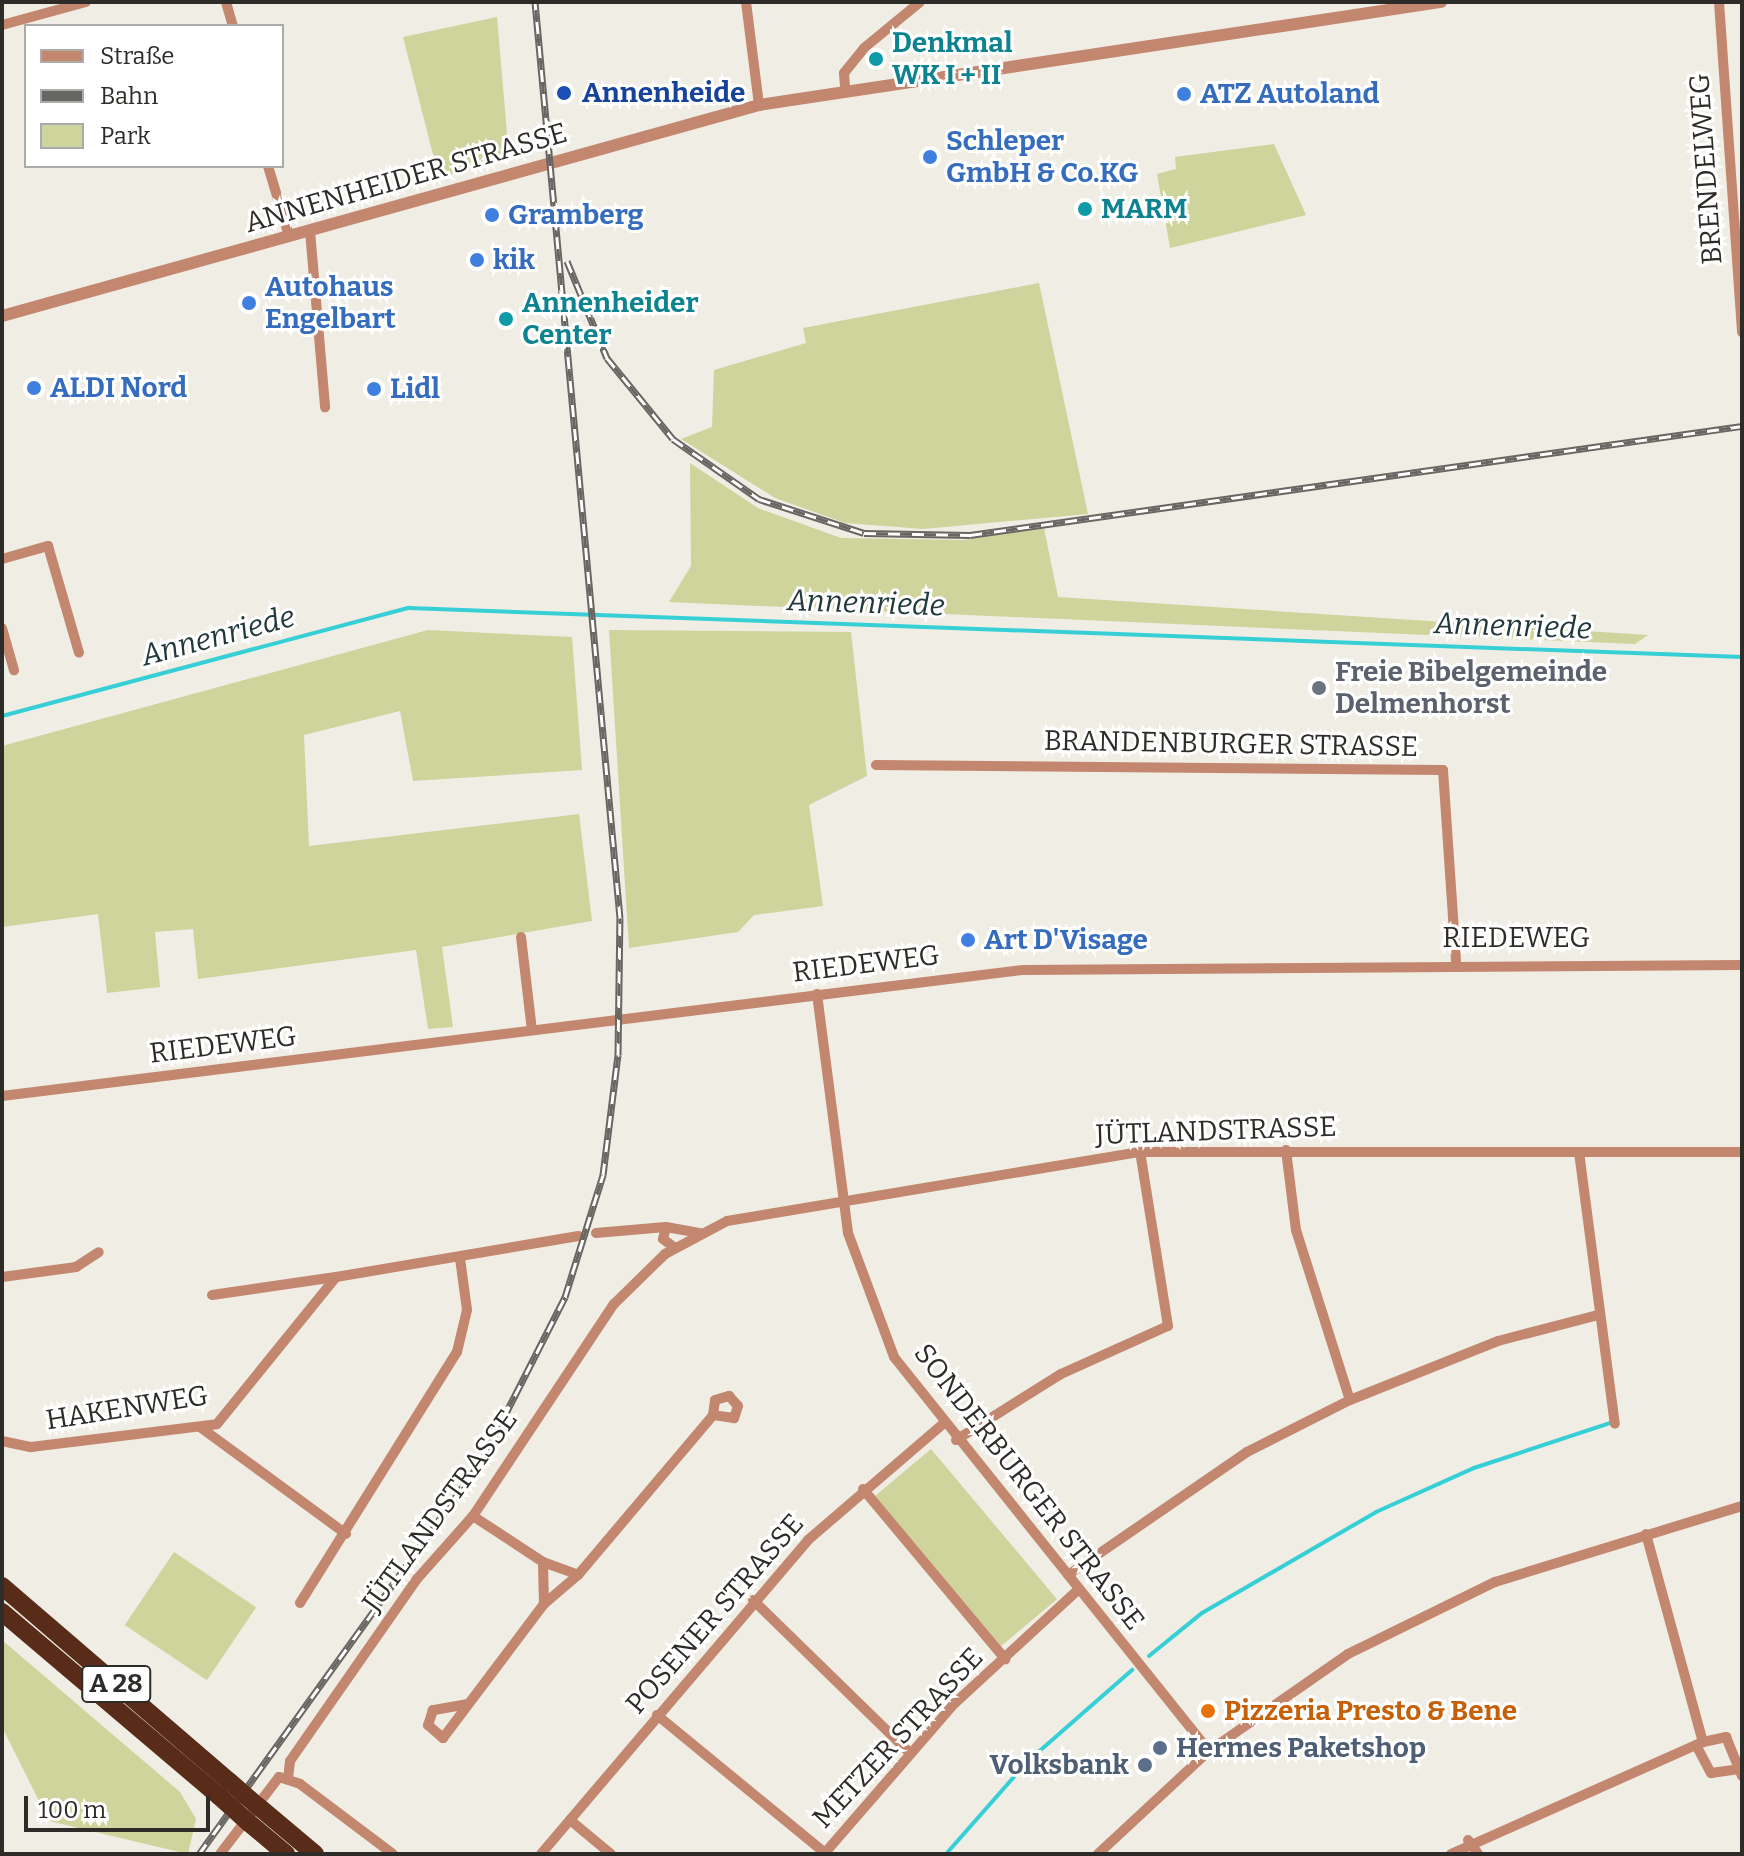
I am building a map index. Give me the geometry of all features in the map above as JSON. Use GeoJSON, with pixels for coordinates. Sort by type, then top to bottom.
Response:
{"type":"FeatureCollection","features":[{"type":"Feature","properties":{"kind":"highway","name":"A 28"},"geometry":{"type":"LineString","coordinates":[[2,1586],[254,1814],[315,1854]]}},
{"type":"Feature","properties":{"kind":"highway","name":"A 28"},"geometry":{"type":"LineString","coordinates":[[2,1612],[225,1789]]}},
{"type":"Feature","properties":{"kind":"highway","name":"A 28"},"geometry":{"type":"LineString","coordinates":[[254,1814],[286,1854]]}},
{"type":"Feature","properties":{"kind":"street"},"geometry":{"type":"LineString","coordinates":[[2,25],[86,2]]}},
{"type":"Feature","properties":{"kind":"street"},"geometry":{"type":"LineString","coordinates":[[226,2],[232,24]]}},
{"type":"Feature","properties":{"kind":"street"},"geometry":{"type":"LineString","coordinates":[[746,2],[759,105]]}},
{"type":"Feature","properties":{"kind":"street"},"geometry":{"type":"LineString","coordinates":[[845,87],[844,73],[864,48],[920,2]]}},
{"type":"Feature","properties":{"kind":"street","name":"ANNENHEIDER STRASSE"},"geometry":{"type":"LineString","coordinates":[[2,316],[759,105],[845,87],[1441,2]]}},
{"type":"Feature","properties":{"kind":"street","name":"BRENDELWEG"},"geometry":{"type":"LineString","coordinates":[[1719,2],[1742,332]]}},
{"type":"Feature","properties":{"kind":"street"},"geometry":{"type":"LineString","coordinates":[[269,168],[289,236]]}},
{"type":"Feature","properties":{"kind":"street"},"geometry":{"type":"LineString","coordinates":[[310,231],[325,407]]}},
{"type":"Feature","properties":{"kind":"street"},"geometry":{"type":"LineString","coordinates":[[2,559],[48,546],[79,653]]}},
{"type":"Feature","properties":{"kind":"street"},"geometry":{"type":"LineString","coordinates":[[2,628],[14,670]]}},
{"type":"Feature","properties":{"kind":"street","name":"BRANDENBURGER STRASSE"},"geometry":{"type":"LineString","coordinates":[[876,765],[1443,770],[1456,961]]}},
{"type":"Feature","properties":{"kind":"street"},"geometry":{"type":"LineString","coordinates":[[521,937],[532,1030]]}},
{"type":"Feature","properties":{"kind":"street","name":"RIEDEWEG"},"geometry":{"type":"LineString","coordinates":[[2,1096],[817,994],[1097,965],[1456,961],[1742,965]]}},
{"type":"Feature","properties":{"kind":"street","name":"SONDERBURGER STRASSE"},"geometry":{"type":"LineString","coordinates":[[817,994],[843,1198],[872,1314],[943,1424],[1209,1751]]}},
{"type":"Feature","properties":{"kind":"street"},"geometry":{"type":"LineString","coordinates":[[1286,1150],[1296,1230],[1350,1400]]}},
{"type":"Feature","properties":{"kind":"street"},"geometry":{"type":"LineString","coordinates":[[956,1440],[1050,1380],[1168,1326],[1140,1152]]}},
{"type":"Feature","properties":{"kind":"street","name":"JÜTLANDSTRASSE"},"geometry":{"type":"LineString","coordinates":[[288,1778],[290,1761],[417,1579],[473,1516],[614,1304],[675,1248],[700,1233],[753,1213],[1140,1152],[1742,1152]]}},
{"type":"Feature","properties":{"kind":"street"},"geometry":{"type":"LineString","coordinates":[[1579,1152],[1598,1315],[1615,1424]]}},
{"type":"Feature","properties":{"kind":"street"},"geometry":{"type":"LineString","coordinates":[[596,1233],[666,1227],[700,1233]]}},
{"type":"Feature","properties":{"kind":"street"},"geometry":{"type":"LineString","coordinates":[[666,1227],[663,1239],[675,1248]]}},
{"type":"Feature","properties":{"kind":"street"},"geometry":{"type":"LineString","coordinates":[[212,1295],[460,1258],[579,1236]]}},
{"type":"Feature","properties":{"kind":"street"},"geometry":{"type":"LineString","coordinates":[[2,1277],[76,1267],[99,1252]]}},
{"type":"Feature","properties":{"kind":"street"},"geometry":{"type":"LineString","coordinates":[[300,1603],[346,1534],[457,1352],[467,1310],[460,1258]]}},
{"type":"Feature","properties":{"kind":"street","name":"HAKENWEG"},"geometry":{"type":"LineString","coordinates":[[2,1441],[31,1447],[200,1427],[238,1406],[336,1277]]}},
{"type":"Feature","properties":{"kind":"street"},"geometry":{"type":"LineString","coordinates":[[1068,1575],[1247,1452],[1350,1400],[1498,1341],[1598,1315]]}},
{"type":"Feature","properties":{"kind":"street"},"geometry":{"type":"LineString","coordinates":[[468,1704],[544,1604],[578,1575],[713,1415]]}},
{"type":"Feature","properties":{"kind":"street","name":"POSENER STRASSE"},"geometry":{"type":"LineString","coordinates":[[541,1854],[753,1600],[863,1489],[943,1424]]}},
{"type":"Feature","properties":{"kind":"street"},"geometry":{"type":"LineString","coordinates":[[200,1427],[346,1534]]}},
{"type":"Feature","properties":{"kind":"street"},"geometry":{"type":"LineString","coordinates":[[863,1489],[1005,1659]]}},
{"type":"Feature","properties":{"kind":"street"},"geometry":{"type":"LineString","coordinates":[[1098,1854],[1209,1751],[1348,1654],[1495,1582],[1742,1506]]}},
{"type":"Feature","properties":{"kind":"street"},"geometry":{"type":"LineString","coordinates":[[473,1516],[543,1562],[578,1575]]}},
{"type":"Feature","properties":{"kind":"street"},"geometry":{"type":"LineString","coordinates":[[1451,1854],[1468,1840],[1700,1743],[1726,1737],[1741,1772],[1711,1773],[1700,1743],[1646,1534]]}},
{"type":"Feature","properties":{"kind":"street"},"geometry":{"type":"LineString","coordinates":[[543,1562],[544,1604]]}},
{"type":"Feature","properties":{"kind":"street","name":"METZER STRASSE"},"geometry":{"type":"LineString","coordinates":[[824,1853],[910,1753],[1079,1589]]}},
{"type":"Feature","properties":{"kind":"street"},"geometry":{"type":"LineString","coordinates":[[753,1600],[910,1753]]}},
{"type":"Feature","properties":{"kind":"street"},"geometry":{"type":"LineString","coordinates":[[657,1715],[824,1853]]}},
{"type":"Feature","properties":{"kind":"street"},"geometry":{"type":"LineString","coordinates":[[220,1854],[271,1782],[288,1778],[393,1854]]}},
{"type":"Feature","properties":{"kind":"street"},"geometry":{"type":"LineString","coordinates":[[570,1820],[611,1854]]}},
{"type":"Feature","properties":{"kind":"street"},"geometry":{"type":"LineString","coordinates":[[1468,1840],[1478,1854]]}},
{"type":"Feature","properties":{"kind":"green space"},"geometry":{"type":"Polygon","coordinates":[[[497,17],[509,157],[439,178],[403,37],[497,17]]]}},
{"type":"Feature","properties":{"kind":"green space"},"geometry":{"type":"Polygon","coordinates":[[[1274,144],[1306,215],[1170,248],[1157,174],[1176,169],[1175,157],[1274,144]]]}},
{"type":"Feature","properties":{"kind":"green space"},"geometry":{"type":"Polygon","coordinates":[[[1039,283],[1088,514],[923,529],[845,523],[775,498],[681,439],[712,427],[714,370],[806,343],[803,328],[1039,283]]]}},
{"type":"Feature","properties":{"kind":"green space"},"geometry":{"type":"Polygon","coordinates":[[[690,463],[758,508],[841,538],[963,540],[1044,528],[1058,597],[1648,635],[1635,644],[669,602],[691,566],[690,463]]]}},
{"type":"Feature","properties":{"kind":"green space"},"geometry":{"type":"Polygon","coordinates":[[[428,630],[572,637],[582,770],[413,781],[400,711],[304,735],[309,846],[579,814],[592,921],[442,947],[453,1027],[428,1029],[416,950],[198,979],[193,929],[155,932],[160,987],[107,993],[98,914],[2,927],[2,746],[428,630]]]}},
{"type":"Feature","properties":{"kind":"green space"},"geometry":{"type":"Polygon","coordinates":[[[609,630],[851,632],[867,776],[809,805],[823,906],[754,915],[738,932],[629,948],[609,630]]]}},
{"type":"Feature","properties":{"kind":"green space"},"geometry":{"type":"Polygon","coordinates":[[[931,1449],[1057,1599],[1001,1646],[875,1496],[931,1449]]]}},
{"type":"Feature","properties":{"kind":"green space"},"geometry":{"type":"Polygon","coordinates":[[[174,1552],[256,1607],[207,1680],[125,1625],[174,1552]]]}},
{"type":"Feature","properties":{"kind":"green space"},"geometry":{"type":"Polygon","coordinates":[[[2,1640],[180,1792],[196,1819],[188,1854],[49,1821],[2,1727],[2,1640]]]}},
{"type":"Feature","properties":{"kind":"waterway","name":"Annenriede"},"geometry":{"type":"LineString","coordinates":[[2,716],[409,608],[1742,657]]}},
{"type":"Feature","properties":{"kind":"waterway"},"geometry":{"type":"LineString","coordinates":[[1149,1656],[1202,1613],[1376,1512],[1474,1468],[1610,1423]]}},
{"type":"Feature","properties":{"kind":"waterway"},"geometry":{"type":"LineString","coordinates":[[946,1854],[1027,1762],[1132,1670]]}},
{"type":"Feature","properties":{"kind":"railway"},"geometry":{"type":"LineString","coordinates":[[199,1854],[482,1460],[565,1297],[603,1175],[618,1055],[620,918],[535,2]]}},
{"type":"Feature","properties":{"kind":"railway"},"geometry":{"type":"LineString","coordinates":[[567,261],[607,358],[673,439],[759,499],[864,533],[970,535],[1742,426]]}},
{"type":"Feature","properties":{"kind":"place","name":"Denkmal WK I + II"},"geometry":{"type":"Point","coordinates":[876,59]}},
{"type":"Feature","properties":{"kind":"place","name":"Annenheide"},"geometry":{"type":"Point","coordinates":[564,93]}},
{"type":"Feature","properties":{"kind":"place","name":"ATZ Autoland"},"geometry":{"type":"Point","coordinates":[1184,94]}},
{"type":"Feature","properties":{"kind":"place","name":"Schleper GmbH & Co.KG"},"geometry":{"type":"Point","coordinates":[930,157]}},
{"type":"Feature","properties":{"kind":"place","name":"MARM"},"geometry":{"type":"Point","coordinates":[1085,209]}},
{"type":"Feature","properties":{"kind":"place","name":"Gramberg"},"geometry":{"type":"Point","coordinates":[492,215]}},
{"type":"Feature","properties":{"kind":"place","name":"kik"},"geometry":{"type":"Point","coordinates":[477,260]}},
{"type":"Feature","properties":{"kind":"place","name":"Autohaus Engelbart"},"geometry":{"type":"Point","coordinates":[249,303]}},
{"type":"Feature","properties":{"kind":"place","name":"Annenheider Center"},"geometry":{"type":"Point","coordinates":[506,319]}},
{"type":"Feature","properties":{"kind":"place","name":"ALDI Nord"},"geometry":{"type":"Point","coordinates":[34,388]}},
{"type":"Feature","properties":{"kind":"place","name":"Lidl"},"geometry":{"type":"Point","coordinates":[374,389]}},
{"type":"Feature","properties":{"kind":"place","name":"Freie Bibelgemeinde Delmenhorst"},"geometry":{"type":"Point","coordinates":[1319,688]}},
{"type":"Feature","properties":{"kind":"place","name":"Art D'Visage"},"geometry":{"type":"Point","coordinates":[968,940]}},
{"type":"Feature","properties":{"kind":"place","name":"Pizzeria Presto & Bene"},"geometry":{"type":"Point","coordinates":[1208,1711]}},
{"type":"Feature","properties":{"kind":"place","name":"Hermes Paketshop"},"geometry":{"type":"Point","coordinates":[1160,1748]}},
{"type":"Feature","properties":{"kind":"place","name":"Volksbank"},"geometry":{"type":"Point","coordinates":[1145,1765]}}]}
